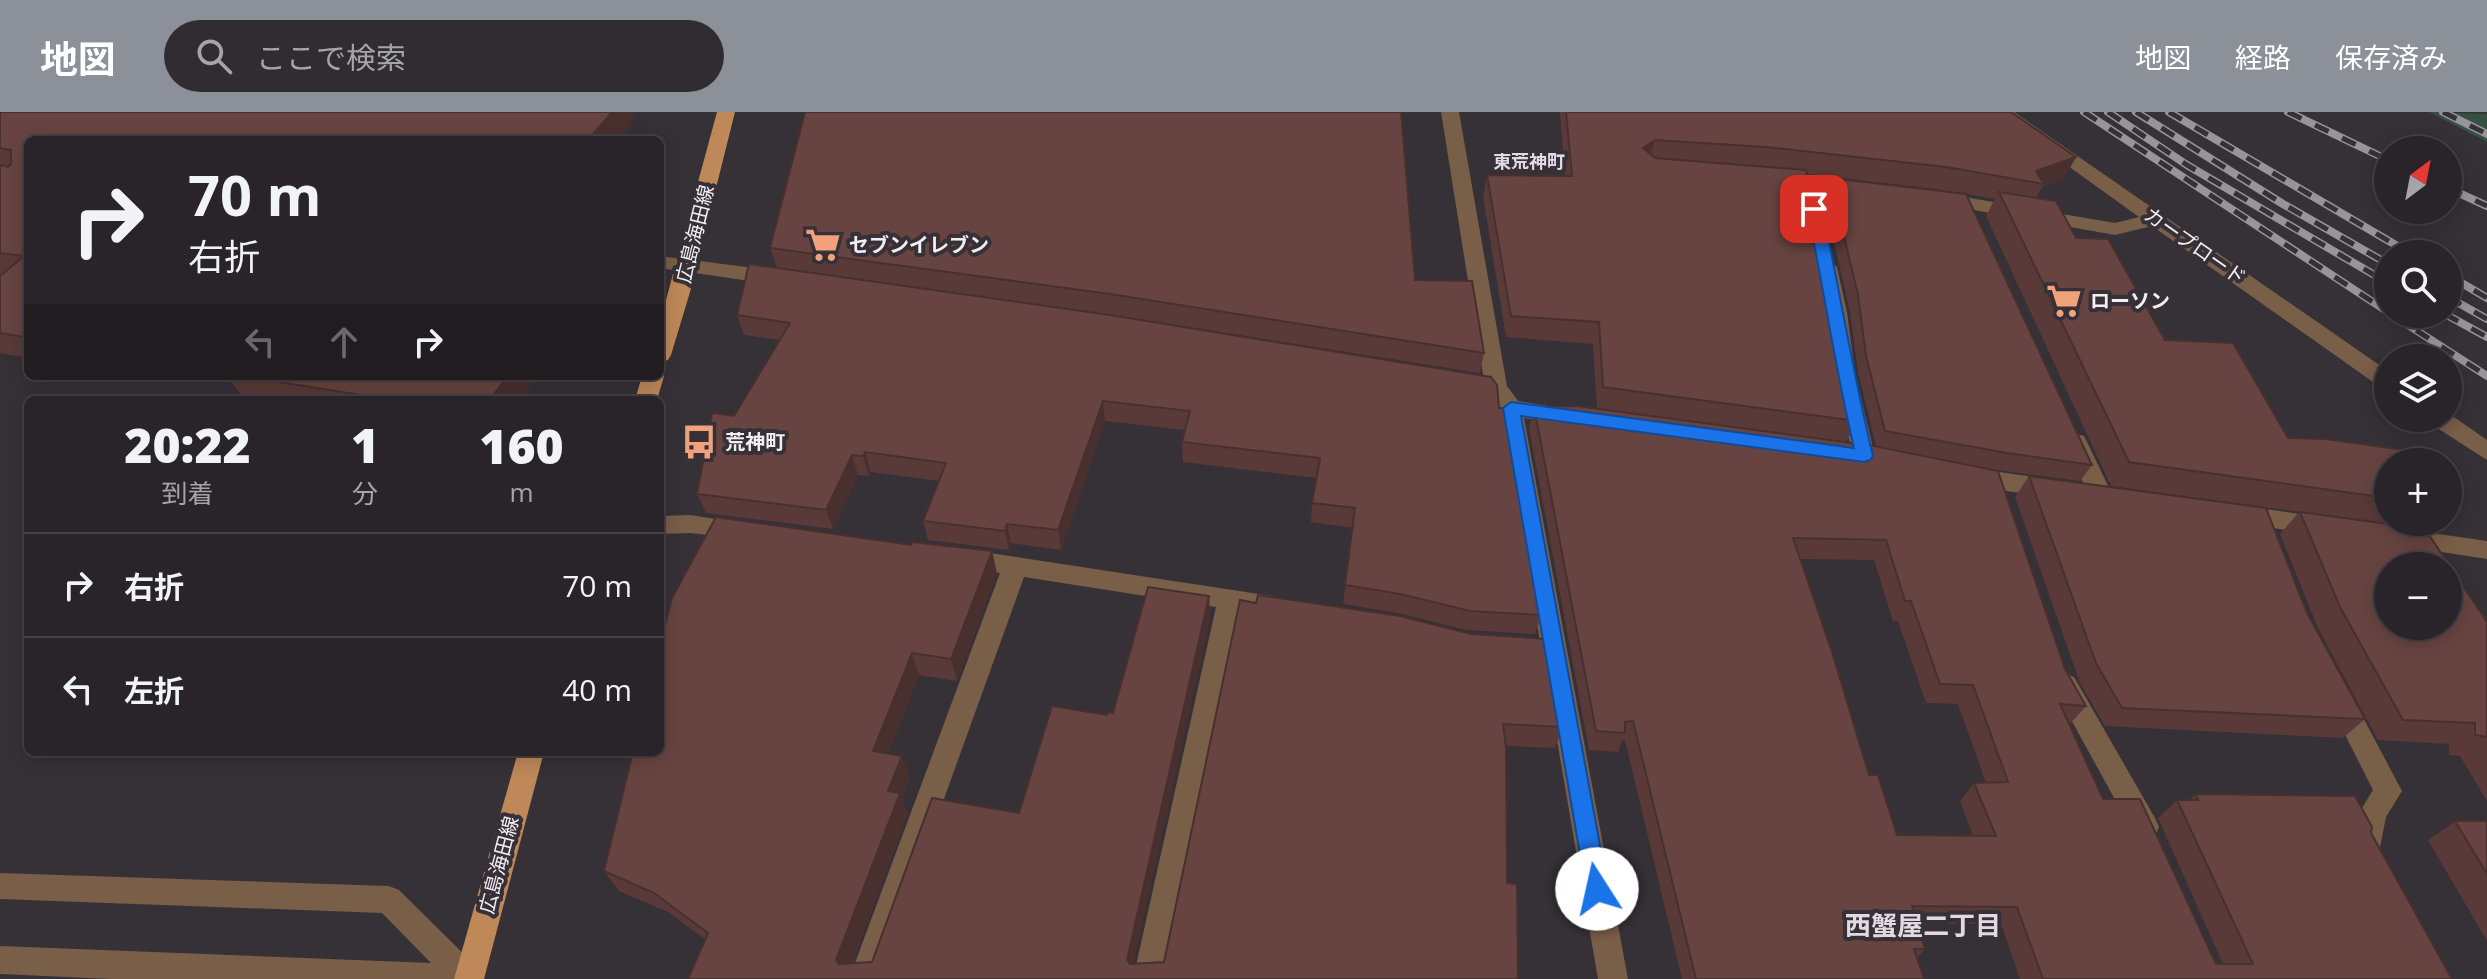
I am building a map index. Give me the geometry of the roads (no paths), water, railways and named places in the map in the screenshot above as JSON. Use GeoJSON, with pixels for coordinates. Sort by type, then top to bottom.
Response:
{"type":"FeatureCollection","features":[{"type":"Feature","properties":{"kind":"main road","name":"広島海田線"},"geometry":{"type":"LineString","coordinates":[[664,341],[726,112]]}},
{"type":"Feature","properties":{"kind":"main road","name":"広島海田線"},"geometry":{"type":"LineString","coordinates":[[467,979],[530,756]]}},
{"type":"Feature","properties":{"kind":"street"},"geometry":{"type":"LineString","coordinates":[[1450,112],[1488,386],[1511,408],[1588,419]]}},
{"type":"Feature","properties":{"kind":"street","name":"カープロード"},"geometry":{"type":"LineString","coordinates":[[2002,112],[2374,372]]}},
{"type":"Feature","properties":{"kind":"street"},"geometry":{"type":"LineString","coordinates":[[1758,178],[1871,191]]}},
{"type":"Feature","properties":{"kind":"street"},"geometry":{"type":"LineString","coordinates":[[1808,183],[1815,211]]}},
{"type":"Feature","properties":{"kind":"street"},"geometry":{"type":"LineString","coordinates":[[1919,196],[2115,229],[2157,219]]}},
{"type":"Feature","properties":{"kind":"street"},"geometry":{"type":"LineString","coordinates":[[1967,203],[1980,232]]}},
{"type":"Feature","properties":{"kind":"street"},"geometry":{"type":"LineString","coordinates":[[1821,240],[1837,312],[1844,373],[1864,456]]}},
{"type":"Feature","properties":{"kind":"street"},"geometry":{"type":"LineString","coordinates":[[664,262],[792,280]]}},
{"type":"Feature","properties":{"kind":"street"},"geometry":{"type":"LineString","coordinates":[[1511,408],[1613,979]]}},
{"type":"Feature","properties":{"kind":"street"},"geometry":{"type":"LineString","coordinates":[[1952,473],[1996,482],[2108,495],[2066,421]]}},
{"type":"Feature","properties":{"kind":"street"},"geometry":{"type":"LineString","coordinates":[[2459,432],[2487,452]]}},
{"type":"Feature","properties":{"kind":"street"},"geometry":{"type":"LineString","coordinates":[[1834,451],[1894,461]]}},
{"type":"Feature","properties":{"kind":"street"},"geometry":{"type":"LineString","coordinates":[[1996,482],[2006,511]]}},
{"type":"Feature","properties":{"kind":"street"},"geometry":{"type":"LineString","coordinates":[[2210,510],[2349,530]]}},
{"type":"Feature","properties":{"kind":"street"},"geometry":{"type":"LineString","coordinates":[[2258,517],[2269,545]]}},
{"type":"Feature","properties":{"kind":"street"},"geometry":{"type":"LineString","coordinates":[[664,525],[690,524],[768,533]]}},
{"type":"Feature","properties":{"kind":"street"},"geometry":{"type":"LineString","coordinates":[[2393,536],[2487,550]]}},
{"type":"Feature","properties":{"kind":"street"},"geometry":{"type":"LineString","coordinates":[[939,554],[1290,609]]}},
{"type":"Feature","properties":{"kind":"street"},"geometry":{"type":"LineString","coordinates":[[864,979],[1016,564]]}},
{"type":"Feature","properties":{"kind":"street"},"geometry":{"type":"LineString","coordinates":[[1148,979],[1230,599]]}},
{"type":"Feature","properties":{"kind":"street"},"geometry":{"type":"LineString","coordinates":[[1527,647],[1554,648]]}},
{"type":"Feature","properties":{"kind":"street"},"geometry":{"type":"LineString","coordinates":[[2055,658],[2065,687],[2146,829],[2158,856]]}},
{"type":"Feature","properties":{"kind":"street"},"geometry":{"type":"LineString","coordinates":[[2332,684],[2388,791],[2373,813],[2364,849],[2379,875]]}},
{"type":"Feature","properties":{"kind":"street"},"geometry":{"type":"LineString","coordinates":[[0,886],[389,900],[467,979]]}},
{"type":"Feature","properties":{"kind":"street"},"geometry":{"type":"LineString","coordinates":[[0,960],[467,979]]}},
{"type":"Feature","properties":{"kind":"railway"},"geometry":{"type":"LineString","coordinates":[[2084,112],[2374,303]]}},
{"type":"Feature","properties":{"kind":"railway"},"geometry":{"type":"LineString","coordinates":[[2108,112],[2187,165],[2374,275]]}},
{"type":"Feature","properties":{"kind":"railway"},"geometry":{"type":"LineString","coordinates":[[2136,112],[2283,204],[2374,256]]}},
{"type":"Feature","properties":{"kind":"railway"},"geometry":{"type":"LineString","coordinates":[[2169,112],[2387,240]]}},
{"type":"Feature","properties":{"kind":"railway"},"geometry":{"type":"LineString","coordinates":[[2288,112],[2374,153]]}},
{"type":"Feature","properties":{"kind":"railway"},"geometry":{"type":"LineString","coordinates":[[2443,112],[2487,134]]}},
{"type":"Feature","properties":{"kind":"railway"},"geometry":{"type":"LineString","coordinates":[[2462,194],[2487,206]]}},
{"type":"Feature","properties":{"kind":"railway"},"geometry":{"type":"LineString","coordinates":[[2462,283],[2487,298]]}},
{"type":"Feature","properties":{"kind":"railway"},"geometry":{"type":"LineString","coordinates":[[2462,305],[2487,319]]}},
{"type":"Feature","properties":{"kind":"railway"},"geometry":{"type":"LineString","coordinates":[[2462,323],[2487,337]]}},
{"type":"Feature","properties":{"kind":"railway"},"geometry":{"type":"LineString","coordinates":[[2413,328],[2487,376]]}},
{"type":"Feature","properties":{"kind":"place","name":"セブンイレブン"},"geometry":{"type":"Point","coordinates":[823,245]}},
{"type":"Feature","properties":{"kind":"place","name":"ローソン"},"geometry":{"type":"Point","coordinates":[2064,301]}},
{"type":"Feature","properties":{"kind":"place","name":"荒神町"},"geometry":{"type":"Point","coordinates":[699,442]}},
{"type":"Feature","properties":{"kind":"district","name":"東荒神町"},"geometry":{"type":"Point","coordinates":[1529,162]}},
{"type":"Feature","properties":{"kind":"district","name":"西蟹屋二丁目"},"geometry":{"type":"Point","coordinates":[1923,926]}}]}
